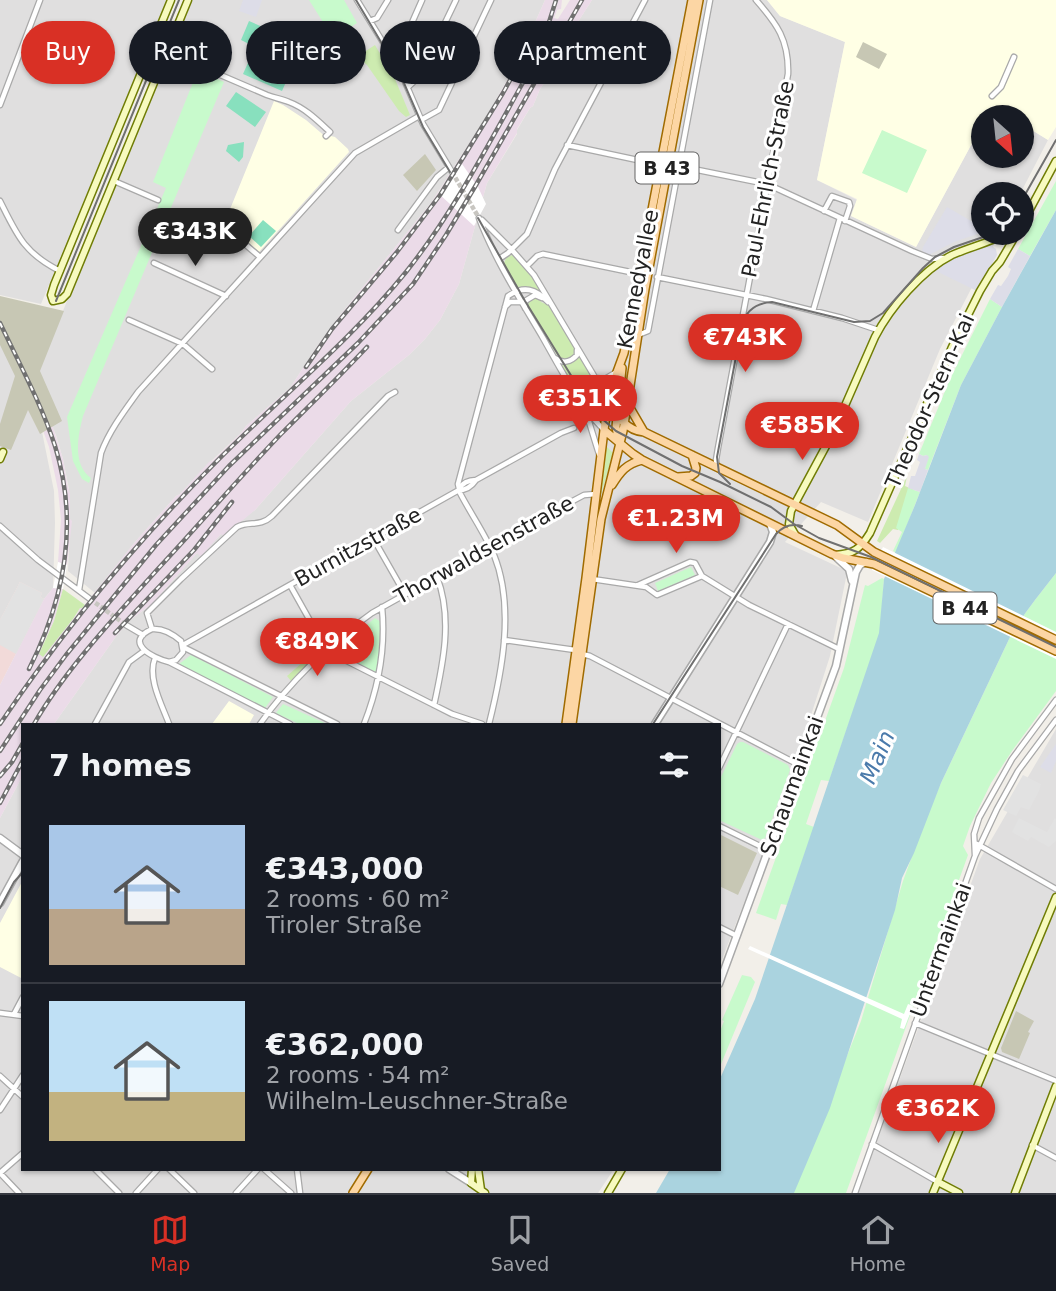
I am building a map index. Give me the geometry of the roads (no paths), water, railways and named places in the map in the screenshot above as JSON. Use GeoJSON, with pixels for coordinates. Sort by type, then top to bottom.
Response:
{"type":"FeatureCollection","features":[{"type":"Feature","properties":{"kind":"main road"},"geometry":{"type":"LineString","coordinates":[[154,84],[67,294],[56,301],[51,299],[60,271],[172,0]]}},
{"type":"Feature","properties":{"kind":"main road"},"geometry":{"type":"LineString","coordinates":[[180,21],[188,0]]}},
{"type":"Feature","properties":{"kind":"main road","name":"Kennedyallee"},"geometry":{"type":"LineString","coordinates":[[572,723],[604,430],[609,402],[624,353],[692,0]]}},
{"type":"Feature","properties":{"kind":"main road","name":"Kennedyallee"},"geometry":{"type":"LineString","coordinates":[[566,723],[601,519],[624,423],[699,0]]}},
{"type":"Feature","properties":{"kind":"main road"},"geometry":{"type":"LineString","coordinates":[[1034,199],[1056,161]]}},
{"type":"Feature","properties":{"kind":"main road"},"geometry":{"type":"LineString","coordinates":[[73,239],[80,236],[87,245]]}},
{"type":"Feature","properties":{"kind":"main road"},"geometry":{"type":"LineString","coordinates":[[796,536],[789,520],[794,504],[833,433],[878,330],[906,294],[925,275],[949,257],[981,245]]}},
{"type":"Feature","properties":{"kind":"main road"},"geometry":{"type":"LineString","coordinates":[[996,266],[1004,245]]}},
{"type":"Feature","properties":{"kind":"main road","name":"Theodor-Stern-Kai"},"geometry":{"type":"LineString","coordinates":[[863,544],[882,507],[952,346],[980,291],[1010,245]]}},
{"type":"Feature","properties":{"kind":"main road","name":"B 43"},"geometry":{"type":"LineString","coordinates":[[620,443],[616,431],[624,353]]}},
{"type":"Feature","properties":{"kind":"main road"},"geometry":{"type":"LineString","coordinates":[[628,398],[630,408],[644,432]]}},
{"type":"Feature","properties":{"kind":"main road","name":"B 44"},"geometry":{"type":"LineString","coordinates":[[609,402],[624,423],[636,431],[644,432],[843,528],[879,554],[1056,639]]}},
{"type":"Feature","properties":{"kind":"main road","name":"B 44"},"geometry":{"type":"LineString","coordinates":[[604,430],[642,460],[834,555],[871,563],[1056,651]]}},
{"type":"Feature","properties":{"kind":"main road"},"geometry":{"type":"LineString","coordinates":[[677,477],[695,473],[692,455]]}},
{"type":"Feature","properties":{"kind":"main road"},"geometry":{"type":"LineString","coordinates":[[607,492],[622,469],[642,460]]}},
{"type":"Feature","properties":{"kind":"main road"},"geometry":{"type":"LineString","coordinates":[[834,555],[853,552],[863,544]]}},
{"type":"Feature","properties":{"kind":"main road"},"geometry":{"type":"LineString","coordinates":[[933,1193],[1056,897]]}},
{"type":"Feature","properties":{"kind":"main road"},"geometry":{"type":"LineString","coordinates":[[1015,1193],[1056,1084]]}},
{"type":"Feature","properties":{"kind":"main road"},"geometry":{"type":"LineString","coordinates":[[353,1193],[367,1171]]}},
{"type":"Feature","properties":{"kind":"main road"},"geometry":{"type":"LineString","coordinates":[[472,1171],[471,1184],[482,1192]]}},
{"type":"Feature","properties":{"kind":"main road"},"geometry":{"type":"LineString","coordinates":[[478,1171],[482,1192]]}},
{"type":"Feature","properties":{"kind":"main road"},"geometry":{"type":"LineString","coordinates":[[608,1193],[621,1171]]}},
{"type":"Feature","properties":{"kind":"main road"},"geometry":{"type":"LineString","coordinates":[[938,1182],[959,1193]]}},
{"type":"Feature","properties":{"kind":"street"},"geometry":{"type":"LineString","coordinates":[[0,105],[40,0]]}},
{"type":"Feature","properties":{"kind":"street"},"geometry":{"type":"LineString","coordinates":[[357,0],[380,38]]}},
{"type":"Feature","properties":{"kind":"street"},"geometry":{"type":"LineString","coordinates":[[370,21],[377,18],[388,0]]}},
{"type":"Feature","properties":{"kind":"street"},"geometry":{"type":"LineString","coordinates":[[413,21],[422,0]]}},
{"type":"Feature","properties":{"kind":"street"},"geometry":{"type":"LineString","coordinates":[[408,87],[419,76],[456,0]]}},
{"type":"Feature","properties":{"kind":"street"},"geometry":{"type":"LineString","coordinates":[[79,590],[95,481],[104,446],[138,392],[355,153],[439,110],[491,0]]}},
{"type":"Feature","properties":{"kind":"street"},"geometry":{"type":"LineString","coordinates":[[499,259],[527,234],[541,198],[645,0]]}},
{"type":"Feature","properties":{"kind":"street","name":"Kennedyallee"},"geometry":{"type":"LineString","coordinates":[[638,335],[648,331],[710,0]]}},
{"type":"Feature","properties":{"kind":"street","name":"Paul-Ehrlich-Straße"},"geometry":{"type":"LineString","coordinates":[[718,468],[718,448],[788,78],[786,46],[780,31],[756,0]]}},
{"type":"Feature","properties":{"kind":"street"},"geometry":{"type":"LineString","coordinates":[[992,96],[1001,87],[1014,57]]}},
{"type":"Feature","properties":{"kind":"street"},"geometry":{"type":"LineString","coordinates":[[232,80],[299,106],[330,132],[326,136]]}},
{"type":"Feature","properties":{"kind":"street"},"geometry":{"type":"LineString","coordinates":[[398,230],[438,177],[450,169],[420,118],[406,84]]}},
{"type":"Feature","properties":{"kind":"street"},"geometry":{"type":"LineString","coordinates":[[568,145],[661,165]]}},
{"type":"Feature","properties":{"kind":"street"},"geometry":{"type":"LineString","coordinates":[[677,166],[767,184],[929,258],[938,260],[949,257]]}},
{"type":"Feature","properties":{"kind":"street"},"geometry":{"type":"LineString","coordinates":[[114,181],[158,200]]}},
{"type":"Feature","properties":{"kind":"street"},"geometry":{"type":"LineString","coordinates":[[813,311],[850,206],[849,202],[832,196],[824,211]]}},
{"type":"Feature","properties":{"kind":"street"},"geometry":{"type":"LineString","coordinates":[[0,201],[24,246],[41,261],[60,271]]}},
{"type":"Feature","properties":{"kind":"street"},"geometry":{"type":"LineString","coordinates":[[604,430],[562,373],[520,302],[479,218],[527,266],[609,402]]}},
{"type":"Feature","properties":{"kind":"street"},"geometry":{"type":"LineString","coordinates":[[226,228],[260,257]]}},
{"type":"Feature","properties":{"kind":"street"},"geometry":{"type":"LineString","coordinates":[[527,266],[543,254],[640,274]]}},
{"type":"Feature","properties":{"kind":"street"},"geometry":{"type":"LineString","coordinates":[[154,263],[226,296]]}},
{"type":"Feature","properties":{"kind":"street"},"geometry":{"type":"LineString","coordinates":[[657,277],[747,295],[842,318],[878,330]]}},
{"type":"Feature","properties":{"kind":"street"},"geometry":{"type":"LineString","coordinates":[[489,723],[504,640],[502,592],[496,561],[458,484],[508,296],[514,291],[535,290],[548,302]]}},
{"type":"Feature","properties":{"kind":"street"},"geometry":{"type":"LineString","coordinates":[[525,308],[525,301],[535,295],[548,302]]}},
{"type":"Feature","properties":{"kind":"street"},"geometry":{"type":"LineString","coordinates":[[503,311],[510,302],[520,302]]}},
{"type":"Feature","properties":{"kind":"street"},"geometry":{"type":"LineString","coordinates":[[129,320],[183,344],[212,369]]}},
{"type":"Feature","properties":{"kind":"street"},"geometry":{"type":"LineString","coordinates":[[554,358],[562,362],[569,361],[577,355],[577,350]]}},
{"type":"Feature","properties":{"kind":"street"},"geometry":{"type":"LineString","coordinates":[[594,377],[607,379],[617,372]]}},
{"type":"Feature","properties":{"kind":"street"},"geometry":{"type":"LineString","coordinates":[[152,629],[148,613],[181,579],[237,527],[260,524],[272,516],[388,396],[395,392]]}},
{"type":"Feature","properties":{"kind":"street"},"geometry":{"type":"LineString","coordinates":[[583,405],[600,459]]}},
{"type":"Feature","properties":{"kind":"street","name":"Burnitzstraße"},"geometry":{"type":"LineString","coordinates":[[183,646],[459,490],[473,485],[476,480],[575,428]]}},
{"type":"Feature","properties":{"kind":"street"},"geometry":{"type":"LineString","coordinates":[[703,460],[713,455],[718,448]]}},
{"type":"Feature","properties":{"kind":"street","name":"Thorwaldsenstraße"},"geometry":{"type":"LineString","coordinates":[[261,723],[280,696],[358,623],[584,495],[596,494]]}},
{"type":"Feature","properties":{"kind":"street"},"geometry":{"type":"LineString","coordinates":[[657,723],[772,538],[772,527],[766,520]]}},
{"type":"Feature","properties":{"kind":"street"},"geometry":{"type":"LineString","coordinates":[[0,526],[38,560],[90,598]]}},
{"type":"Feature","properties":{"kind":"street"},"geometry":{"type":"LineString","coordinates":[[373,538],[405,594]]}},
{"type":"Feature","properties":{"kind":"street","name":"Schaumainkai"},"geometry":{"type":"LineString","coordinates":[[834,555],[850,570],[852,583]]}},
{"type":"Feature","properties":{"kind":"street"},"geometry":{"type":"LineString","coordinates":[[637,586],[690,562],[695,563],[702,576],[736,597],[839,649]]}},
{"type":"Feature","properties":{"kind":"street","name":"Schaumainkai"},"geometry":{"type":"LineString","coordinates":[[721,979],[832,677],[852,583],[859,566],[871,563]]}},
{"type":"Feature","properties":{"kind":"street"},"geometry":{"type":"LineString","coordinates":[[434,705],[441,674],[445,635],[445,609],[437,576]]}},
{"type":"Feature","properties":{"kind":"street"},"geometry":{"type":"LineString","coordinates":[[592,579],[646,587],[659,595],[702,576]]}},
{"type":"Feature","properties":{"kind":"street"},"geometry":{"type":"LineString","coordinates":[[290,585],[327,650],[434,705],[478,723]]}},
{"type":"Feature","properties":{"kind":"street"},"geometry":{"type":"LineString","coordinates":[[364,723],[379,677],[384,635],[382,607]]}},
{"type":"Feature","properties":{"kind":"street"},"geometry":{"type":"LineString","coordinates":[[721,764],[788,624]]}},
{"type":"Feature","properties":{"kind":"street"},"geometry":{"type":"LineString","coordinates":[[125,625],[143,635]]}},
{"type":"Feature","properties":{"kind":"street"},"geometry":{"type":"LineString","coordinates":[[169,662],[180,657],[183,652],[181,641],[165,631],[152,629],[143,635],[140,642],[144,651],[155,658],[169,662],[288,723]]}},
{"type":"Feature","properties":{"kind":"street"},"geometry":{"type":"LineString","coordinates":[[195,638],[192,645],[197,654]]}},
{"type":"Feature","properties":{"kind":"street"},"geometry":{"type":"LineString","coordinates":[[504,640],[590,656],[720,723]]}},
{"type":"Feature","properties":{"kind":"street"},"geometry":{"type":"LineString","coordinates":[[183,646],[335,723]]}},
{"type":"Feature","properties":{"kind":"street"},"geometry":{"type":"LineString","coordinates":[[96,723],[129,662],[144,651]]}},
{"type":"Feature","properties":{"kind":"street"},"geometry":{"type":"LineString","coordinates":[[155,658],[155,685],[169,723]]}},
{"type":"Feature","properties":{"kind":"street"},"geometry":{"type":"LineString","coordinates":[[975,856],[976,826],[996,785],[1056,699]]}},
{"type":"Feature","properties":{"kind":"street","name":"Untermainkai"},"geometry":{"type":"LineString","coordinates":[[855,1193],[975,856],[1018,771],[1056,720]]}},
{"type":"Feature","properties":{"kind":"street"},"geometry":{"type":"LineString","coordinates":[[721,724],[799,765]]}},
{"type":"Feature","properties":{"kind":"street"},"geometry":{"type":"LineString","coordinates":[[721,827],[768,850]]}},
{"type":"Feature","properties":{"kind":"street"},"geometry":{"type":"LineString","coordinates":[[0,838],[21,854]]}},
{"type":"Feature","properties":{"kind":"street"},"geometry":{"type":"LineString","coordinates":[[974,841],[1056,888]]}},
{"type":"Feature","properties":{"kind":"street"},"geometry":{"type":"LineString","coordinates":[[0,903],[21,865]]}},
{"type":"Feature","properties":{"kind":"street"},"geometry":{"type":"LineString","coordinates":[[721,928],[737,936]]}},
{"type":"Feature","properties":{"kind":"street"},"geometry":{"type":"LineString","coordinates":[[14,1014],[21,1001]]}},
{"type":"Feature","properties":{"kind":"street"},"geometry":{"type":"LineString","coordinates":[[0,1013],[21,1016]]}},
{"type":"Feature","properties":{"kind":"street"},"geometry":{"type":"LineString","coordinates":[[915,1023],[1056,1084]]}},
{"type":"Feature","properties":{"kind":"street"},"geometry":{"type":"LineString","coordinates":[[0,1076],[21,1095]]}},
{"type":"Feature","properties":{"kind":"street"},"geometry":{"type":"LineString","coordinates":[[0,1110],[21,1078]]}},
{"type":"Feature","properties":{"kind":"street"},"geometry":{"type":"LineString","coordinates":[[872,1144],[938,1182]]}},
{"type":"Feature","properties":{"kind":"street"},"geometry":{"type":"LineString","coordinates":[[1032,1145],[1056,1158]]}},
{"type":"Feature","properties":{"kind":"street"},"geometry":{"type":"LineString","coordinates":[[19,1193],[0,1173],[21,1155]]}},
{"type":"Feature","properties":{"kind":"street"},"geometry":{"type":"LineString","coordinates":[[97,1171],[119,1193]]}},
{"type":"Feature","properties":{"kind":"street"},"geometry":{"type":"LineString","coordinates":[[136,1193],[156,1171]]}},
{"type":"Feature","properties":{"kind":"street"},"geometry":{"type":"LineString","coordinates":[[171,1171],[194,1193]]}},
{"type":"Feature","properties":{"kind":"street"},"geometry":{"type":"LineString","coordinates":[[236,1193],[256,1171]]}},
{"type":"Feature","properties":{"kind":"street"},"geometry":{"type":"LineString","coordinates":[[266,1171],[291,1193]]}},
{"type":"Feature","properties":{"kind":"street"},"geometry":{"type":"LineString","coordinates":[[297,1171],[300,1193]]}},
{"type":"Feature","properties":{"kind":"street"},"geometry":{"type":"LineString","coordinates":[[452,1171],[471,1184]]}},
{"type":"Feature","properties":{"kind":"water","name":"Main"},"geometry":{"type":"Polygon","coordinates":[[[1056,210],[1056,573],[1010,637],[941,783],[902,878],[895,910],[830,1108],[794,1193],[656,1193],[669,1171],[721,1171],[721,1076],[755,999],[879,633],[884,579],[961,385],[1056,210]]]}},
{"type":"Feature","properties":{"kind":"tunnel"},"geometry":{"type":"LineString","coordinates":[[452,172],[479,218]]}},
{"type":"Feature","properties":{"kind":"tunnel"},"geometry":{"type":"LineString","coordinates":[[90,599],[126,625]]}},
{"type":"Feature","properties":{"kind":"tram line"},"geometry":{"type":"LineString","coordinates":[[56,301],[179,0]]}},
{"type":"Feature","properties":{"kind":"tram line"},"geometry":{"type":"LineString","coordinates":[[356,0],[400,74],[423,127],[450,172]]}},
{"type":"Feature","properties":{"kind":"tram line"},"geometry":{"type":"LineString","coordinates":[[1032,182],[1056,140]]}},
{"type":"Feature","properties":{"kind":"tram line"},"geometry":{"type":"LineString","coordinates":[[478,218],[585,398],[599,416],[616,431],[682,466],[771,507],[819,538],[871,557],[1056,647]]}},
{"type":"Feature","properties":{"kind":"tram line"},"geometry":{"type":"LineString","coordinates":[[730,484],[719,473],[717,457],[742,325],[749,311],[761,304],[772,302],[854,322],[870,321],[883,313],[935,257],[971,241]]}},
{"type":"Feature","properties":{"kind":"tram line"},"geometry":{"type":"LineString","coordinates":[[654,723],[776,534],[788,526],[802,526]]}},
{"type":"Feature","properties":{"kind":"tram line"},"geometry":{"type":"LineString","coordinates":[[0,908],[21,874]]}},
{"type":"Feature","properties":{"kind":"railway"},"geometry":{"type":"LineString","coordinates":[[549,21],[556,0]]}},
{"type":"Feature","properties":{"kind":"railway"},"geometry":{"type":"LineString","coordinates":[[0,751],[66,655],[156,545],[229,466],[358,343],[413,284],[476,185],[582,0]]}},
{"type":"Feature","properties":{"kind":"railway"},"geometry":{"type":"LineString","coordinates":[[306,367],[332,329],[397,252],[440,195],[508,84]]}},
{"type":"Feature","properties":{"kind":"railway"},"geometry":{"type":"LineString","coordinates":[[0,724],[76,620],[160,521],[219,459],[362,322],[406,272],[460,194],[522,84]]}},
{"type":"Feature","properties":{"kind":"railway"},"geometry":{"type":"LineString","coordinates":[[0,323],[55,446],[66,503],[67,532],[59,588],[52,615],[29,669]]}},
{"type":"Feature","properties":{"kind":"railway"},"geometry":{"type":"LineString","coordinates":[[35,723],[75,664],[124,607],[265,451],[367,347]]}},
{"type":"Feature","properties":{"kind":"railway"},"geometry":{"type":"LineString","coordinates":[[115,633],[194,550],[232,502]]}},
{"type":"Feature","properties":{"kind":"railway"},"geometry":{"type":"LineString","coordinates":[[0,776],[21,746]]}},
{"type":"Feature","properties":{"kind":"railway"},"geometry":{"type":"LineString","coordinates":[[0,803],[21,764]]}}]}
